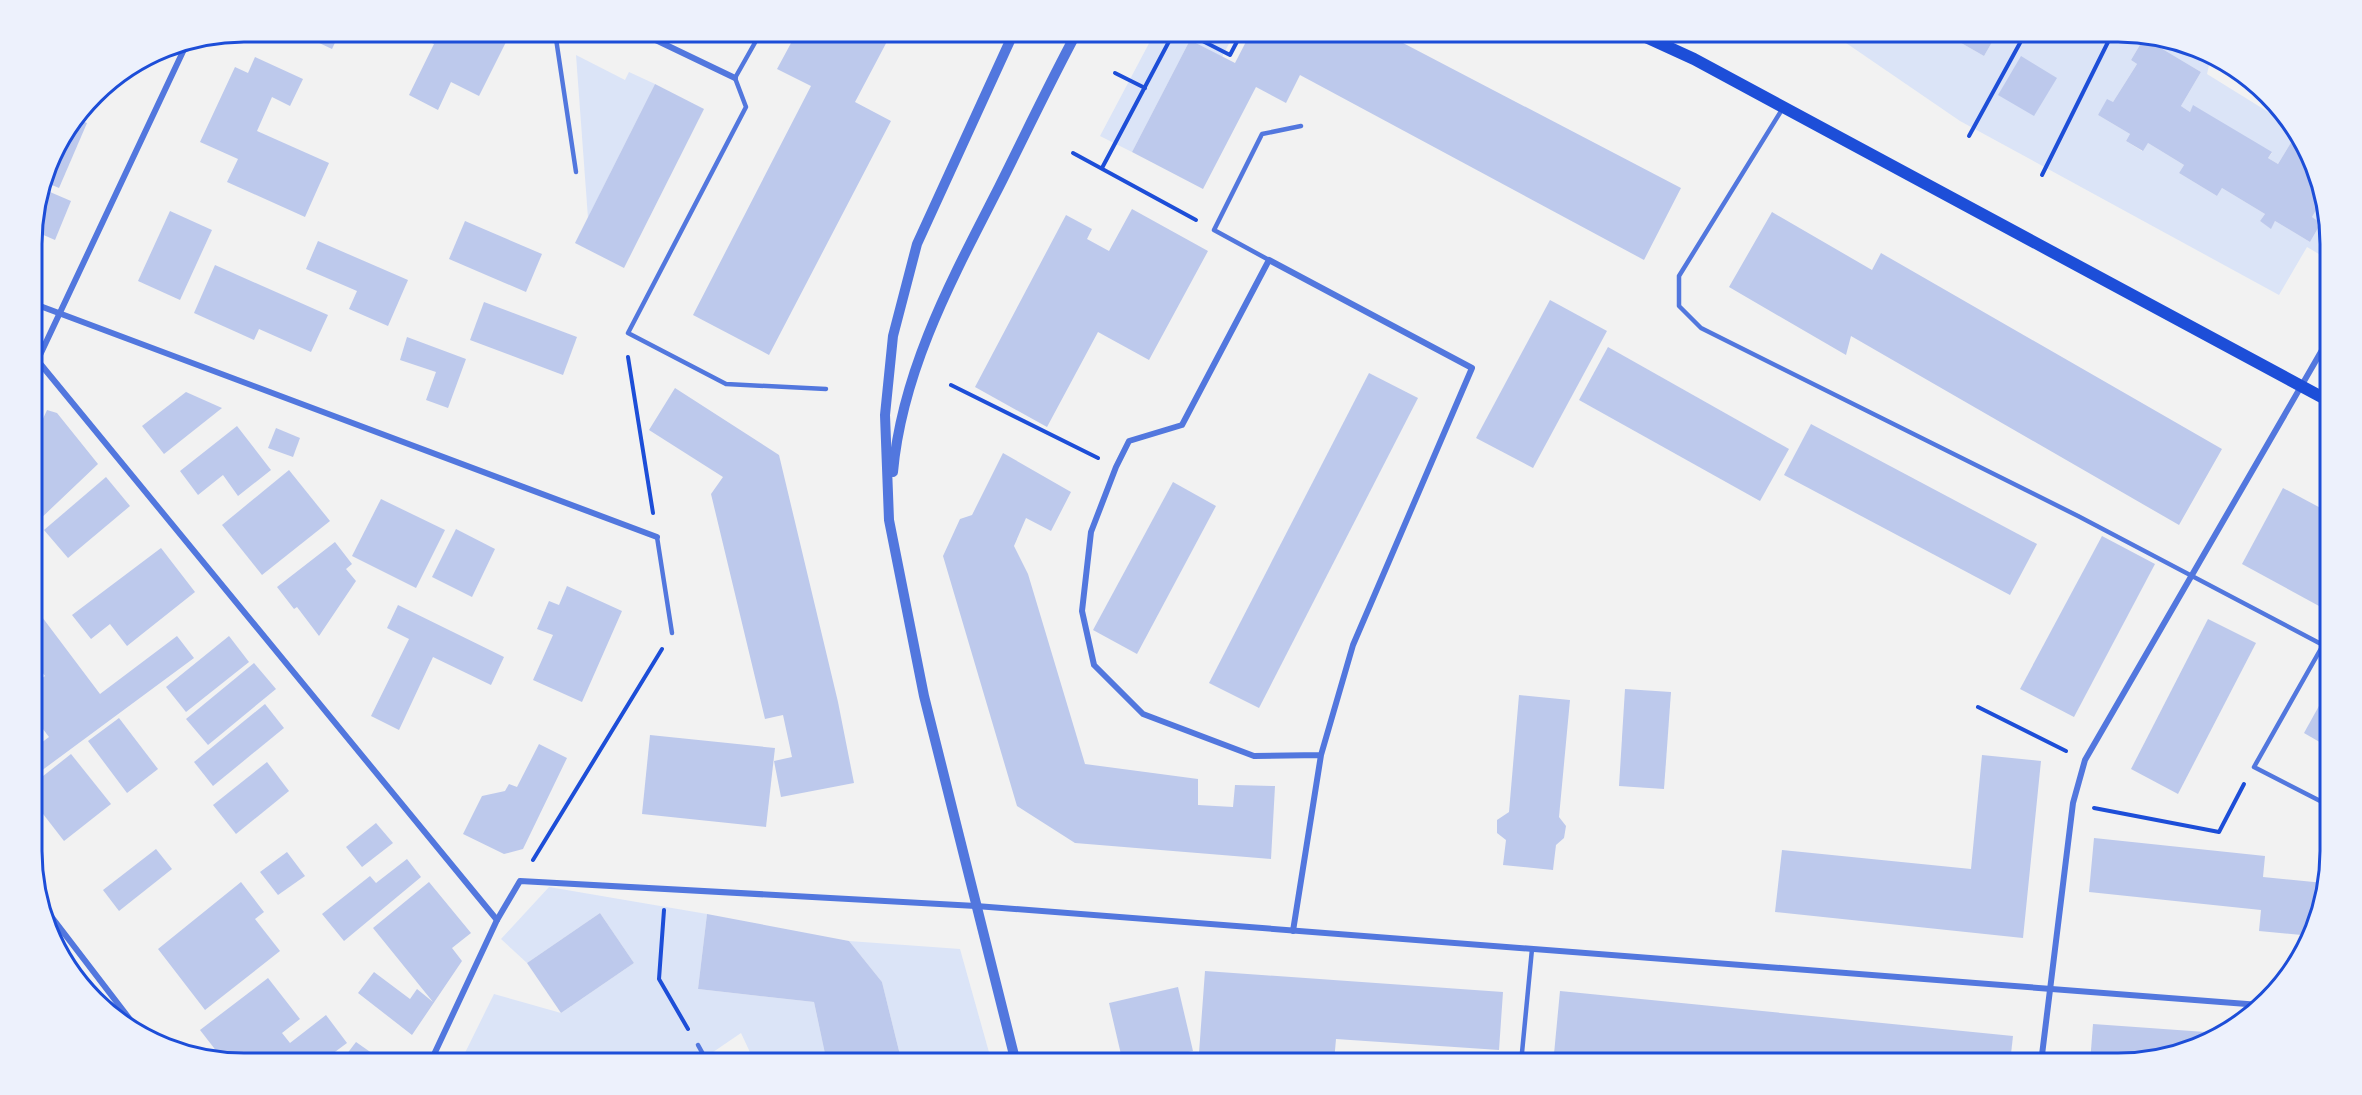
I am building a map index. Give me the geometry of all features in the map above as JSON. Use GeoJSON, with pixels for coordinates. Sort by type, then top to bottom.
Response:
{"type":"FeatureCollection","features":[{"type":"Feature","properties":{"kind":"main road"},"geometry":{"type":"LineString","coordinates":[[1657,42],[1784,107],[2320,396]]}},
{"type":"Feature","properties":{"kind":"main road"},"geometry":{"type":"LineString","coordinates":[[1669,42],[1694,59]]}},
{"type":"Feature","properties":{"kind":"street"},"geometry":{"type":"LineString","coordinates":[[660,42],[735,78]]}},
{"type":"Feature","properties":{"kind":"street"},"geometry":{"type":"LineString","coordinates":[[1009,42],[917,244],[893,336],[885,415],[889,520],[924,696],[1013,1053]]}},
{"type":"Feature","properties":{"kind":"street"},"geometry":{"type":"LineString","coordinates":[[889,520],[895,455],[903,413],[918,361],[961,262],[1072,42]]}},
{"type":"Feature","properties":{"kind":"street"},"geometry":{"type":"LineString","coordinates":[[42,352],[183,52]]}},
{"type":"Feature","properties":{"kind":"street"},"geometry":{"type":"LineString","coordinates":[[1293,931],[1321,755],[1353,645],[1472,368],[1269,260],[1182,425],[1129,441],[1116,466],[1091,532],[1082,611],[1094,665],[1143,714],[1254,756],[1321,755]]}},
{"type":"Feature","properties":{"kind":"street"},"geometry":{"type":"LineString","coordinates":[[42,307],[657,537]]}},
{"type":"Feature","properties":{"kind":"street"},"geometry":{"type":"LineString","coordinates":[[2042,1053],[2048,989],[2073,803],[2085,760],[2320,353]]}},
{"type":"Feature","properties":{"kind":"street"},"geometry":{"type":"LineString","coordinates":[[42,366],[497,920]]}},
{"type":"Feature","properties":{"kind":"street"},"geometry":{"type":"LineString","coordinates":[[435,1053],[497,920],[520,881],[976,906],[2249,1004]]}},
{"type":"Feature","properties":{"kind":"street"},"geometry":{"type":"LineString","coordinates":[[55,921],[126,1015]]}},
{"type":"Feature","properties":{"kind":"lane"},"geometry":{"type":"LineString","coordinates":[[556,42],[576,172]]}},
{"type":"Feature","properties":{"kind":"lane"},"geometry":{"type":"LineString","coordinates":[[755,42],[735,78],[746,107],[628,333],[726,384],[826,389]]}},
{"type":"Feature","properties":{"kind":"lane"},"geometry":{"type":"LineString","coordinates":[[1784,107],[1679,276],[1679,306],[1701,328],[2078,516],[2320,643]]}},
{"type":"Feature","properties":{"kind":"lane"},"geometry":{"type":"LineString","coordinates":[[1269,260],[1214,230],[1262,134],[1301,126]]}},
{"type":"Feature","properties":{"kind":"lane"},"geometry":{"type":"LineString","coordinates":[[657,537],[672,633]]}},
{"type":"Feature","properties":{"kind":"lane"},"geometry":{"type":"LineString","coordinates":[[2320,650],[2253,766],[2320,801]]}},
{"type":"Feature","properties":{"kind":"lane"},"geometry":{"type":"LineString","coordinates":[[1522,1053],[1532,949]]}},
{"type":"Feature","properties":{"kind":"lane"},"geometry":{"type":"LineString","coordinates":[[698,1046],[702,1053]]}},
{"type":"Feature","properties":{"kind":"path"},"geometry":{"type":"LineString","coordinates":[[1101,168],[1169,42]]}},
{"type":"Feature","properties":{"kind":"path"},"geometry":{"type":"LineString","coordinates":[[1205,42],[1230,55],[1237,42]]}},
{"type":"Feature","properties":{"kind":"path"},"geometry":{"type":"LineString","coordinates":[[1969,136],[2021,42]]}},
{"type":"Feature","properties":{"kind":"path"},"geometry":{"type":"LineString","coordinates":[[2042,175],[2108,42]]}},
{"type":"Feature","properties":{"kind":"path"},"geometry":{"type":"LineString","coordinates":[[1115,73],[1145,88]]}},
{"type":"Feature","properties":{"kind":"path"},"geometry":{"type":"LineString","coordinates":[[1073,153],[1214,230]]}},
{"type":"Feature","properties":{"kind":"path"},"geometry":{"type":"LineString","coordinates":[[628,333],[626,349],[657,537]]}},
{"type":"Feature","properties":{"kind":"path"},"geometry":{"type":"LineString","coordinates":[[951,385],[1116,466]]}},
{"type":"Feature","properties":{"kind":"path"},"geometry":{"type":"LineString","coordinates":[[520,881],[672,633]]}},
{"type":"Feature","properties":{"kind":"path"},"geometry":{"type":"LineString","coordinates":[[1978,707],[2085,760]]}},
{"type":"Feature","properties":{"kind":"path"},"geometry":{"type":"LineString","coordinates":[[2073,803],[2219,832],[2253,766]]}},
{"type":"Feature","properties":{"kind":"path"},"geometry":{"type":"LineString","coordinates":[[666,889],[659,979],[698,1046]]}},
{"type":"Feature","properties":{"kind":"shaded area"},"geometry":{"type":"Polygon","coordinates":[[[1150,42],[1189,42],[1132,152],[1100,136],[1150,42]]]}},
{"type":"Feature","properties":{"kind":"shaded area"},"geometry":{"type":"Polygon","coordinates":[[[1194,42],[1230,42],[1222,57],[1194,42]]]}},
{"type":"Feature","properties":{"kind":"shaded area"},"geometry":{"type":"Polygon","coordinates":[[[1845,42],[1960,42],[1984,56],[1992,42],[2141,44],[2131,60],[2137,64],[2113,102],[2098,115],[2130,134],[2126,141],[2142,151],[2148,143],[2184,165],[2179,173],[2217,196],[2222,188],[2265,214],[2260,221],[2271,228],[2275,221],[2310,242],[2319,227],[2320,255],[2307,247],[2279,295],[1960,121],[1845,42]]]}},
{"type":"Feature","properties":{"kind":"shaded area"},"geometry":{"type":"Polygon","coordinates":[[[2158,46],[2195,57],[2209,64],[2207,74],[2273,115],[2292,141],[2278,164],[2268,158],[2272,153],[2193,106],[2190,112],[2181,106],[2201,72],[2158,46]]]}},
{"type":"Feature","properties":{"kind":"shaded area"},"geometry":{"type":"Polygon","coordinates":[[[576,55],[625,80],[629,72],[655,84],[588,218],[576,55]]]}},
{"type":"Feature","properties":{"kind":"shaded area"},"geometry":{"type":"Polygon","coordinates":[[[2316,210],[2318,221],[2312,217],[2316,210]]]}},
{"type":"Feature","properties":{"kind":"shaded area"},"geometry":{"type":"Polygon","coordinates":[[[549,887],[707,914],[698,989],[814,1002],[825,1053],[750,1053],[741,1033],[712,1053],[465,1053],[494,994],[561,1013],[634,963],[600,913],[527,963],[501,939],[549,887]]]}},
{"type":"Feature","properties":{"kind":"shaded area"},"geometry":{"type":"Polygon","coordinates":[[[849,941],[960,949],[989,1053],[900,1053],[882,982],[849,941]]]}},
{"type":"Feature","properties":{"kind":"building"},"geometry":{"type":"Polygon","coordinates":[[[317,42],[335,42],[332,49],[317,42]]]}},
{"type":"Feature","properties":{"kind":"building"},"geometry":{"type":"Polygon","coordinates":[[[430,42],[506,42],[479,96],[451,82],[438,110],[409,95],[434,44],[430,42]]]}},
{"type":"Feature","properties":{"kind":"building"},"geometry":{"type":"Polygon","coordinates":[[[792,42],[887,42],[855,102],[891,121],[769,355],[693,315],[811,86],[777,69],[792,42]]]}},
{"type":"Feature","properties":{"kind":"building"},"geometry":{"type":"Polygon","coordinates":[[[1189,42],[1194,42],[1235,63],[1246,42],[1401,42],[1681,188],[1644,260],[1300,75],[1286,103],[1256,87],[1203,189],[1132,152],[1189,42]]]}},
{"type":"Feature","properties":{"kind":"building"},"geometry":{"type":"Polygon","coordinates":[[[1960,42],[1992,42],[1984,56],[1960,42]]]}},
{"type":"Feature","properties":{"kind":"building"},"geometry":{"type":"Polygon","coordinates":[[[2141,44],[2157,46],[2201,72],[2181,106],[2190,112],[2193,105],[2272,152],[2268,158],[2278,164],[2292,141],[2305,167],[2316,210],[2312,217],[2318,221],[2319,227],[2310,242],[2275,221],[2271,229],[2260,221],[2265,214],[2222,188],[2217,196],[2179,173],[2184,165],[2148,143],[2143,151],[2126,141],[2130,134],[2098,115],[2107,99],[2113,102],[2137,64],[2131,60],[2141,44]]]}},
{"type":"Feature","properties":{"kind":"building"},"geometry":{"type":"Polygon","coordinates":[[[2021,56],[2057,78],[2034,116],[1998,95],[2021,56]]]}},
{"type":"Feature","properties":{"kind":"building"},"geometry":{"type":"Polygon","coordinates":[[[255,57],[303,79],[290,106],[272,97],[257,131],[329,163],[305,217],[227,182],[238,159],[200,142],[235,67],[248,73],[255,57]]]}},
{"type":"Feature","properties":{"kind":"building"},"geometry":{"type":"Polygon","coordinates":[[[655,84],[704,109],[624,268],[575,243],[655,84]]]}},
{"type":"Feature","properties":{"kind":"building"},"geometry":{"type":"Polygon","coordinates":[[[84,122],[87,123],[59,188],[51,185],[57,167],[84,122]]]}},
{"type":"Feature","properties":{"kind":"building"},"geometry":{"type":"Polygon","coordinates":[[[49,192],[71,201],[55,240],[42,234],[49,192]]]}},
{"type":"Feature","properties":{"kind":"building"},"geometry":{"type":"Polygon","coordinates":[[[1132,209],[1208,251],[1149,360],[1098,332],[1047,427],[975,387],[1066,215],[1092,229],[1087,239],[1109,251],[1132,209]]]}},
{"type":"Feature","properties":{"kind":"building"},"geometry":{"type":"Polygon","coordinates":[[[170,211],[212,230],[180,300],[138,281],[170,211]]]}},
{"type":"Feature","properties":{"kind":"building"},"geometry":{"type":"Polygon","coordinates":[[[1772,212],[1872,270],[1881,253],[2222,449],[2179,525],[1851,336],[1846,355],[1729,287],[1772,212]]]}},
{"type":"Feature","properties":{"kind":"building"},"geometry":{"type":"Polygon","coordinates":[[[465,221],[542,254],[526,292],[449,259],[465,221]]]}},
{"type":"Feature","properties":{"kind":"building"},"geometry":{"type":"Polygon","coordinates":[[[318,241],[408,280],[388,326],[349,309],[357,291],[306,269],[318,241]]]}},
{"type":"Feature","properties":{"kind":"building"},"geometry":{"type":"Polygon","coordinates":[[[215,265],[328,315],[311,352],[259,329],[254,340],[194,313],[215,265]]]}},
{"type":"Feature","properties":{"kind":"building"},"geometry":{"type":"Polygon","coordinates":[[[1550,300],[1607,331],[1533,468],[1476,438],[1550,300]]]}},
{"type":"Feature","properties":{"kind":"building"},"geometry":{"type":"Polygon","coordinates":[[[484,302],[577,337],[563,375],[470,340],[484,302]]]}},
{"type":"Feature","properties":{"kind":"building"},"geometry":{"type":"Polygon","coordinates":[[[407,337],[466,359],[448,408],[426,400],[436,372],[400,360],[407,337]]]}},
{"type":"Feature","properties":{"kind":"building"},"geometry":{"type":"Polygon","coordinates":[[[1608,347],[1789,449],[1760,501],[1579,400],[1608,347]]]}},
{"type":"Feature","properties":{"kind":"building"},"geometry":{"type":"Polygon","coordinates":[[[1369,373],[1418,398],[1259,708],[1209,683],[1369,373]]]}},
{"type":"Feature","properties":{"kind":"building"},"geometry":{"type":"Polygon","coordinates":[[[675,388],[779,455],[838,702],[854,783],[781,797],[774,761],[792,757],[783,715],[765,719],[711,494],[723,477],[649,430],[675,388]]]}},
{"type":"Feature","properties":{"kind":"building"},"geometry":{"type":"Polygon","coordinates":[[[186,392],[222,408],[164,454],[142,426],[186,392]]]}},
{"type":"Feature","properties":{"kind":"building"},"geometry":{"type":"Polygon","coordinates":[[[47,410],[57,413],[98,464],[42,517],[42,421],[47,410]]]}},
{"type":"Feature","properties":{"kind":"building"},"geometry":{"type":"Polygon","coordinates":[[[1811,424],[2037,544],[2010,595],[1784,475],[1811,424]]]}},
{"type":"Feature","properties":{"kind":"building"},"geometry":{"type":"Polygon","coordinates":[[[237,426],[271,470],[238,496],[223,475],[198,495],[180,471],[237,426]]]}},
{"type":"Feature","properties":{"kind":"building"},"geometry":{"type":"Polygon","coordinates":[[[276,428],[300,438],[293,457],[268,448],[276,428]]]}},
{"type":"Feature","properties":{"kind":"building"},"geometry":{"type":"Polygon","coordinates":[[[1003,453],[1071,492],[1051,531],[1026,518],[1014,546],[1028,574],[1085,764],[1198,779],[1198,805],[1233,807],[1235,785],[1275,786],[1271,859],[1075,843],[1017,806],[943,556],[960,519],[972,515],[1003,453]]]}},
{"type":"Feature","properties":{"kind":"building"},"geometry":{"type":"Polygon","coordinates":[[[289,470],[330,521],[262,575],[222,525],[289,470]]]}},
{"type":"Feature","properties":{"kind":"building"},"geometry":{"type":"Polygon","coordinates":[[[106,477],[130,506],[68,558],[44,530],[106,477]]]}},
{"type":"Feature","properties":{"kind":"building"},"geometry":{"type":"Polygon","coordinates":[[[1173,482],[1216,506],[1137,654],[1093,630],[1173,482]]]}},
{"type":"Feature","properties":{"kind":"building"},"geometry":{"type":"Polygon","coordinates":[[[2283,488],[2320,508],[2320,607],[2242,564],[2283,488]]]}},
{"type":"Feature","properties":{"kind":"building"},"geometry":{"type":"Polygon","coordinates":[[[381,499],[445,530],[416,588],[352,556],[381,499]]]}},
{"type":"Feature","properties":{"kind":"building"},"geometry":{"type":"Polygon","coordinates":[[[456,529],[495,549],[472,597],[432,577],[456,529]]]}},
{"type":"Feature","properties":{"kind":"building"},"geometry":{"type":"Polygon","coordinates":[[[2102,536],[2155,564],[2074,717],[2020,689],[2102,536]]]}},
{"type":"Feature","properties":{"kind":"building"},"geometry":{"type":"Polygon","coordinates":[[[335,542],[352,564],[346,569],[356,581],[319,636],[297,607],[294,609],[277,587],[335,542]]]}},
{"type":"Feature","properties":{"kind":"building"},"geometry":{"type":"Polygon","coordinates":[[[161,548],[195,592],[127,646],[110,624],[91,639],[72,615],[161,548]]]}},
{"type":"Feature","properties":{"kind":"building"},"geometry":{"type":"Polygon","coordinates":[[[567,586],[622,611],[582,702],[533,680],[553,635],[537,629],[549,601],[559,605],[567,586]]]}},
{"type":"Feature","properties":{"kind":"building"},"geometry":{"type":"Polygon","coordinates":[[[398,605],[504,657],[491,685],[433,657],[399,730],[371,716],[409,639],[387,628],[398,605]]]}},
{"type":"Feature","properties":{"kind":"building"},"geometry":{"type":"Polygon","coordinates":[[[42,617],[100,694],[177,636],[194,658],[42,770],[42,742],[49,737],[42,728],[42,678],[45,676],[42,672],[42,617]]]}},
{"type":"Feature","properties":{"kind":"building"},"geometry":{"type":"Polygon","coordinates":[[[2208,619],[2256,643],[2178,794],[2131,769],[2208,619]]]}},
{"type":"Feature","properties":{"kind":"building"},"geometry":{"type":"Polygon","coordinates":[[[229,636],[249,662],[186,712],[166,687],[229,636]]]}},
{"type":"Feature","properties":{"kind":"building"},"geometry":{"type":"Polygon","coordinates":[[[254,663],[276,689],[208,745],[186,719],[254,663]]]}},
{"type":"Feature","properties":{"kind":"building"},"geometry":{"type":"Polygon","coordinates":[[[1625,689],[1671,692],[1664,789],[1619,786],[1625,689]]]}},
{"type":"Feature","properties":{"kind":"building"},"geometry":{"type":"Polygon","coordinates":[[[1519,695],[1570,700],[1559,817],[1566,826],[1564,838],[1556,845],[1553,870],[1503,865],[1506,840],[1497,833],[1497,820],[1509,812],[1519,695]]]}},
{"type":"Feature","properties":{"kind":"building"},"geometry":{"type":"Polygon","coordinates":[[[265,704],[284,728],[213,786],[194,762],[265,704]]]}},
{"type":"Feature","properties":{"kind":"building"},"geometry":{"type":"Polygon","coordinates":[[[2320,704],[2320,742],[2304,733],[2320,704]]]}},
{"type":"Feature","properties":{"kind":"building"},"geometry":{"type":"Polygon","coordinates":[[[119,718],[158,769],[127,793],[88,741],[119,718]]]}},
{"type":"Feature","properties":{"kind":"building"},"geometry":{"type":"Polygon","coordinates":[[[650,735],[775,748],[766,827],[642,814],[650,735]]]}},
{"type":"Feature","properties":{"kind":"building"},"geometry":{"type":"Polygon","coordinates":[[[539,744],[567,758],[523,849],[504,854],[463,834],[482,796],[505,791],[509,784],[517,787],[539,744]]]}},
{"type":"Feature","properties":{"kind":"building"},"geometry":{"type":"Polygon","coordinates":[[[71,754],[111,804],[64,841],[42,813],[42,777],[71,754]]]}},
{"type":"Feature","properties":{"kind":"building"},"geometry":{"type":"Polygon","coordinates":[[[1982,755],[2041,761],[2023,938],[1775,912],[1782,850],[1971,869],[1982,755]]]}},
{"type":"Feature","properties":{"kind":"building"},"geometry":{"type":"Polygon","coordinates":[[[267,762],[289,791],[236,834],[213,805],[267,762]]]}},
{"type":"Feature","properties":{"kind":"building"},"geometry":{"type":"Polygon","coordinates":[[[376,823],[393,843],[362,867],[346,847],[376,823]]]}},
{"type":"Feature","properties":{"kind":"building"},"geometry":{"type":"Polygon","coordinates":[[[2094,838],[2265,856],[2263,877],[2317,882],[2313,903],[2301,935],[2259,931],[2261,910],[2089,892],[2094,838]]]}},
{"type":"Feature","properties":{"kind":"building"},"geometry":{"type":"Polygon","coordinates":[[[156,849],[172,869],[119,911],[103,890],[156,849]]]}},
{"type":"Feature","properties":{"kind":"building"},"geometry":{"type":"Polygon","coordinates":[[[287,852],[305,876],[278,895],[260,872],[287,852]]]}},
{"type":"Feature","properties":{"kind":"building"},"geometry":{"type":"Polygon","coordinates":[[[407,859],[421,877],[344,941],[322,914],[370,876],[376,883],[407,859]]]}},
{"type":"Feature","properties":{"kind":"building"},"geometry":{"type":"Polygon","coordinates":[[[241,882],[264,912],[255,919],[280,951],[205,1010],[158,949],[241,882]]]}},
{"type":"Feature","properties":{"kind":"building"},"geometry":{"type":"Polygon","coordinates":[[[429,882],[471,933],[452,948],[462,961],[412,1035],[358,993],[374,972],[410,999],[417,989],[433,1002],[373,928],[429,882]]]}},
{"type":"Feature","properties":{"kind":"building"},"geometry":{"type":"Polygon","coordinates":[[[600,913],[634,963],[561,1013],[527,963],[600,913]]]}},
{"type":"Feature","properties":{"kind":"building"},"geometry":{"type":"Polygon","coordinates":[[[707,914],[849,941],[882,982],[900,1053],[825,1053],[814,1002],[698,989],[707,914]]]}},
{"type":"Feature","properties":{"kind":"building"},"geometry":{"type":"Polygon","coordinates":[[[1205,971],[1503,992],[1499,1050],[1336,1039],[1335,1053],[1199,1053],[1205,971]]]}},
{"type":"Feature","properties":{"kind":"building"},"geometry":{"type":"Polygon","coordinates":[[[268,978],[300,1019],[282,1033],[290,1043],[326,1015],[347,1043],[334,1053],[218,1051],[200,1030],[268,978]]]}},
{"type":"Feature","properties":{"kind":"building"},"geometry":{"type":"Polygon","coordinates":[[[1178,987],[1193,1051],[1121,1053],[1109,1003],[1178,987]]]}},
{"type":"Feature","properties":{"kind":"building"},"geometry":{"type":"Polygon","coordinates":[[[1560,991],[2013,1036],[2011,1053],[1554,1053],[1560,991]]]}},
{"type":"Feature","properties":{"kind":"building"},"geometry":{"type":"Polygon","coordinates":[[[2093,1024],[2207,1032],[2157,1049],[2131,1053],[2091,1053],[2093,1024]]]}},
{"type":"Feature","properties":{"kind":"building"},"geometry":{"type":"Polygon","coordinates":[[[356,1042],[372,1053],[348,1053],[356,1042]]]}}]}
